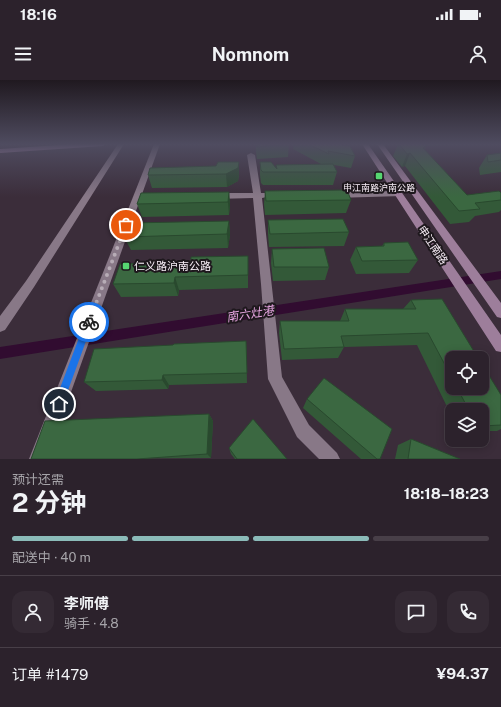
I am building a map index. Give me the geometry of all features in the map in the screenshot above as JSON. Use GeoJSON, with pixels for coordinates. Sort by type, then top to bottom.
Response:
{"type":"FeatureCollection","features":[{"type":"Feature","properties":{"kind":"main road","name":"申江南路"},"geometry":{"type":"LineString","coordinates":[[377,162],[501,346]]}},
{"type":"Feature","properties":{"kind":"main road","name":"申江南路"},"geometry":{"type":"LineString","coordinates":[[393,162],[501,313]]}},
{"type":"Feature","properties":{"kind":"street"},"geometry":{"type":"LineString","coordinates":[[0,326],[30,284],[110,162]]}},
{"type":"Feature","properties":{"kind":"street"},"geometry":{"type":"LineString","coordinates":[[38,459],[86,330],[140,197],[151,162]]}},
{"type":"Feature","properties":{"kind":"street"},"geometry":{"type":"LineString","coordinates":[[252,162],[268,295],[275,379],[303,430],[331,459]]}},
{"type":"Feature","properties":{"kind":"street"},"geometry":{"type":"LineString","coordinates":[[328,195],[398,194]]}},
{"type":"Feature","properties":{"kind":"street"},"geometry":{"type":"LineString","coordinates":[[205,196],[273,195]]}},
{"type":"Feature","properties":{"kind":"building"},"geometry":{"type":"Polygon","coordinates":[[[218,162],[239,162],[238,168],[226,174],[148,175],[150,168],[216,166],[218,162]]]}},
{"type":"Feature","properties":{"kind":"building"},"geometry":{"type":"Polygon","coordinates":[[[260,162],[271,162],[277,169],[276,165],[333,164],[337,172],[263,172],[261,170],[260,162]]]}},
{"type":"Feature","properties":{"kind":"building"},"geometry":{"type":"Polygon","coordinates":[[[417,162],[436,162],[467,195],[499,191],[501,193],[501,200],[475,203],[480,209],[459,211],[417,162]]]}},
{"type":"Feature","properties":{"kind":"building"},"geometry":{"type":"Polygon","coordinates":[[[347,190],[351,200],[266,201],[265,191],[347,190]]]}},
{"type":"Feature","properties":{"kind":"building"},"geometry":{"type":"Polygon","coordinates":[[[229,192],[228,202],[137,204],[141,193],[229,192]]]}},
{"type":"Feature","properties":{"kind":"building"},"geometry":{"type":"Polygon","coordinates":[[[343,219],[349,232],[270,234],[268,220],[343,219]]]}},
{"type":"Feature","properties":{"kind":"building"},"geometry":{"type":"Polygon","coordinates":[[[229,221],[227,234],[124,237],[130,223],[229,221]]]}},
{"type":"Feature","properties":{"kind":"building"},"geometry":{"type":"Polygon","coordinates":[[[408,242],[418,260],[362,261],[356,247],[384,246],[384,243],[408,242]]]}},
{"type":"Feature","properties":{"kind":"building"},"geometry":{"type":"Polygon","coordinates":[[[324,248],[329,267],[274,267],[272,249],[324,248]]]}},
{"type":"Feature","properties":{"kind":"building"},"geometry":{"type":"Polygon","coordinates":[[[248,256],[248,275],[175,277],[174,283],[113,284],[120,264],[191,262],[191,257],[248,256]]]}},
{"type":"Feature","properties":{"kind":"building"},"geometry":{"type":"Polygon","coordinates":[[[442,299],[474,351],[445,351],[445,365],[428,333],[341,336],[344,347],[284,349],[280,321],[349,321],[345,309],[416,309],[411,300],[442,299]]]}},
{"type":"Feature","properties":{"kind":"building"},"geometry":{"type":"Polygon","coordinates":[[[246,341],[247,373],[163,375],[162,380],[84,382],[94,349],[246,341]]]}},
{"type":"Feature","properties":{"kind":"building"},"geometry":{"type":"Polygon","coordinates":[[[489,375],[501,395],[501,425],[489,426],[489,403],[465,403],[461,395],[489,395],[489,375]]]}},
{"type":"Feature","properties":{"kind":"building"},"geometry":{"type":"Polygon","coordinates":[[[324,378],[392,429],[380,459],[377,459],[307,399],[324,378]]]}},
{"type":"Feature","properties":{"kind":"building"},"geometry":{"type":"Polygon","coordinates":[[[209,414],[207,454],[137,459],[31,459],[45,421],[209,414]]]}},
{"type":"Feature","properties":{"kind":"building"},"geometry":{"type":"Polygon","coordinates":[[[253,419],[287,459],[237,459],[229,448],[253,419]]]}},
{"type":"Feature","properties":{"kind":"building"},"geometry":{"type":"Polygon","coordinates":[[[411,439],[460,459],[408,459],[411,439]]]}},
{"type":"Feature","properties":{"kind":"waterway","name":"南六灶港"},"geometry":{"type":"LineString","coordinates":[[0,353],[501,275]]}},
{"type":"Feature","properties":{"kind":"way so far"},"geometry":{"type":"LineString","coordinates":[[89,322],[126,225]]}},
{"type":"Feature","properties":{"kind":"place","name":"申江南路沪南公路"},"geometry":{"type":"Point","coordinates":[379,176]}},
{"type":"Feature","properties":{"kind":"place","name":"仁义路沪南公路"},"geometry":{"type":"Point","coordinates":[126,266]}},
{"type":"Feature","properties":{"kind":"route"},"geometry":{"type":"LineString","coordinates":[[59,404],[89,322]]}}]}
